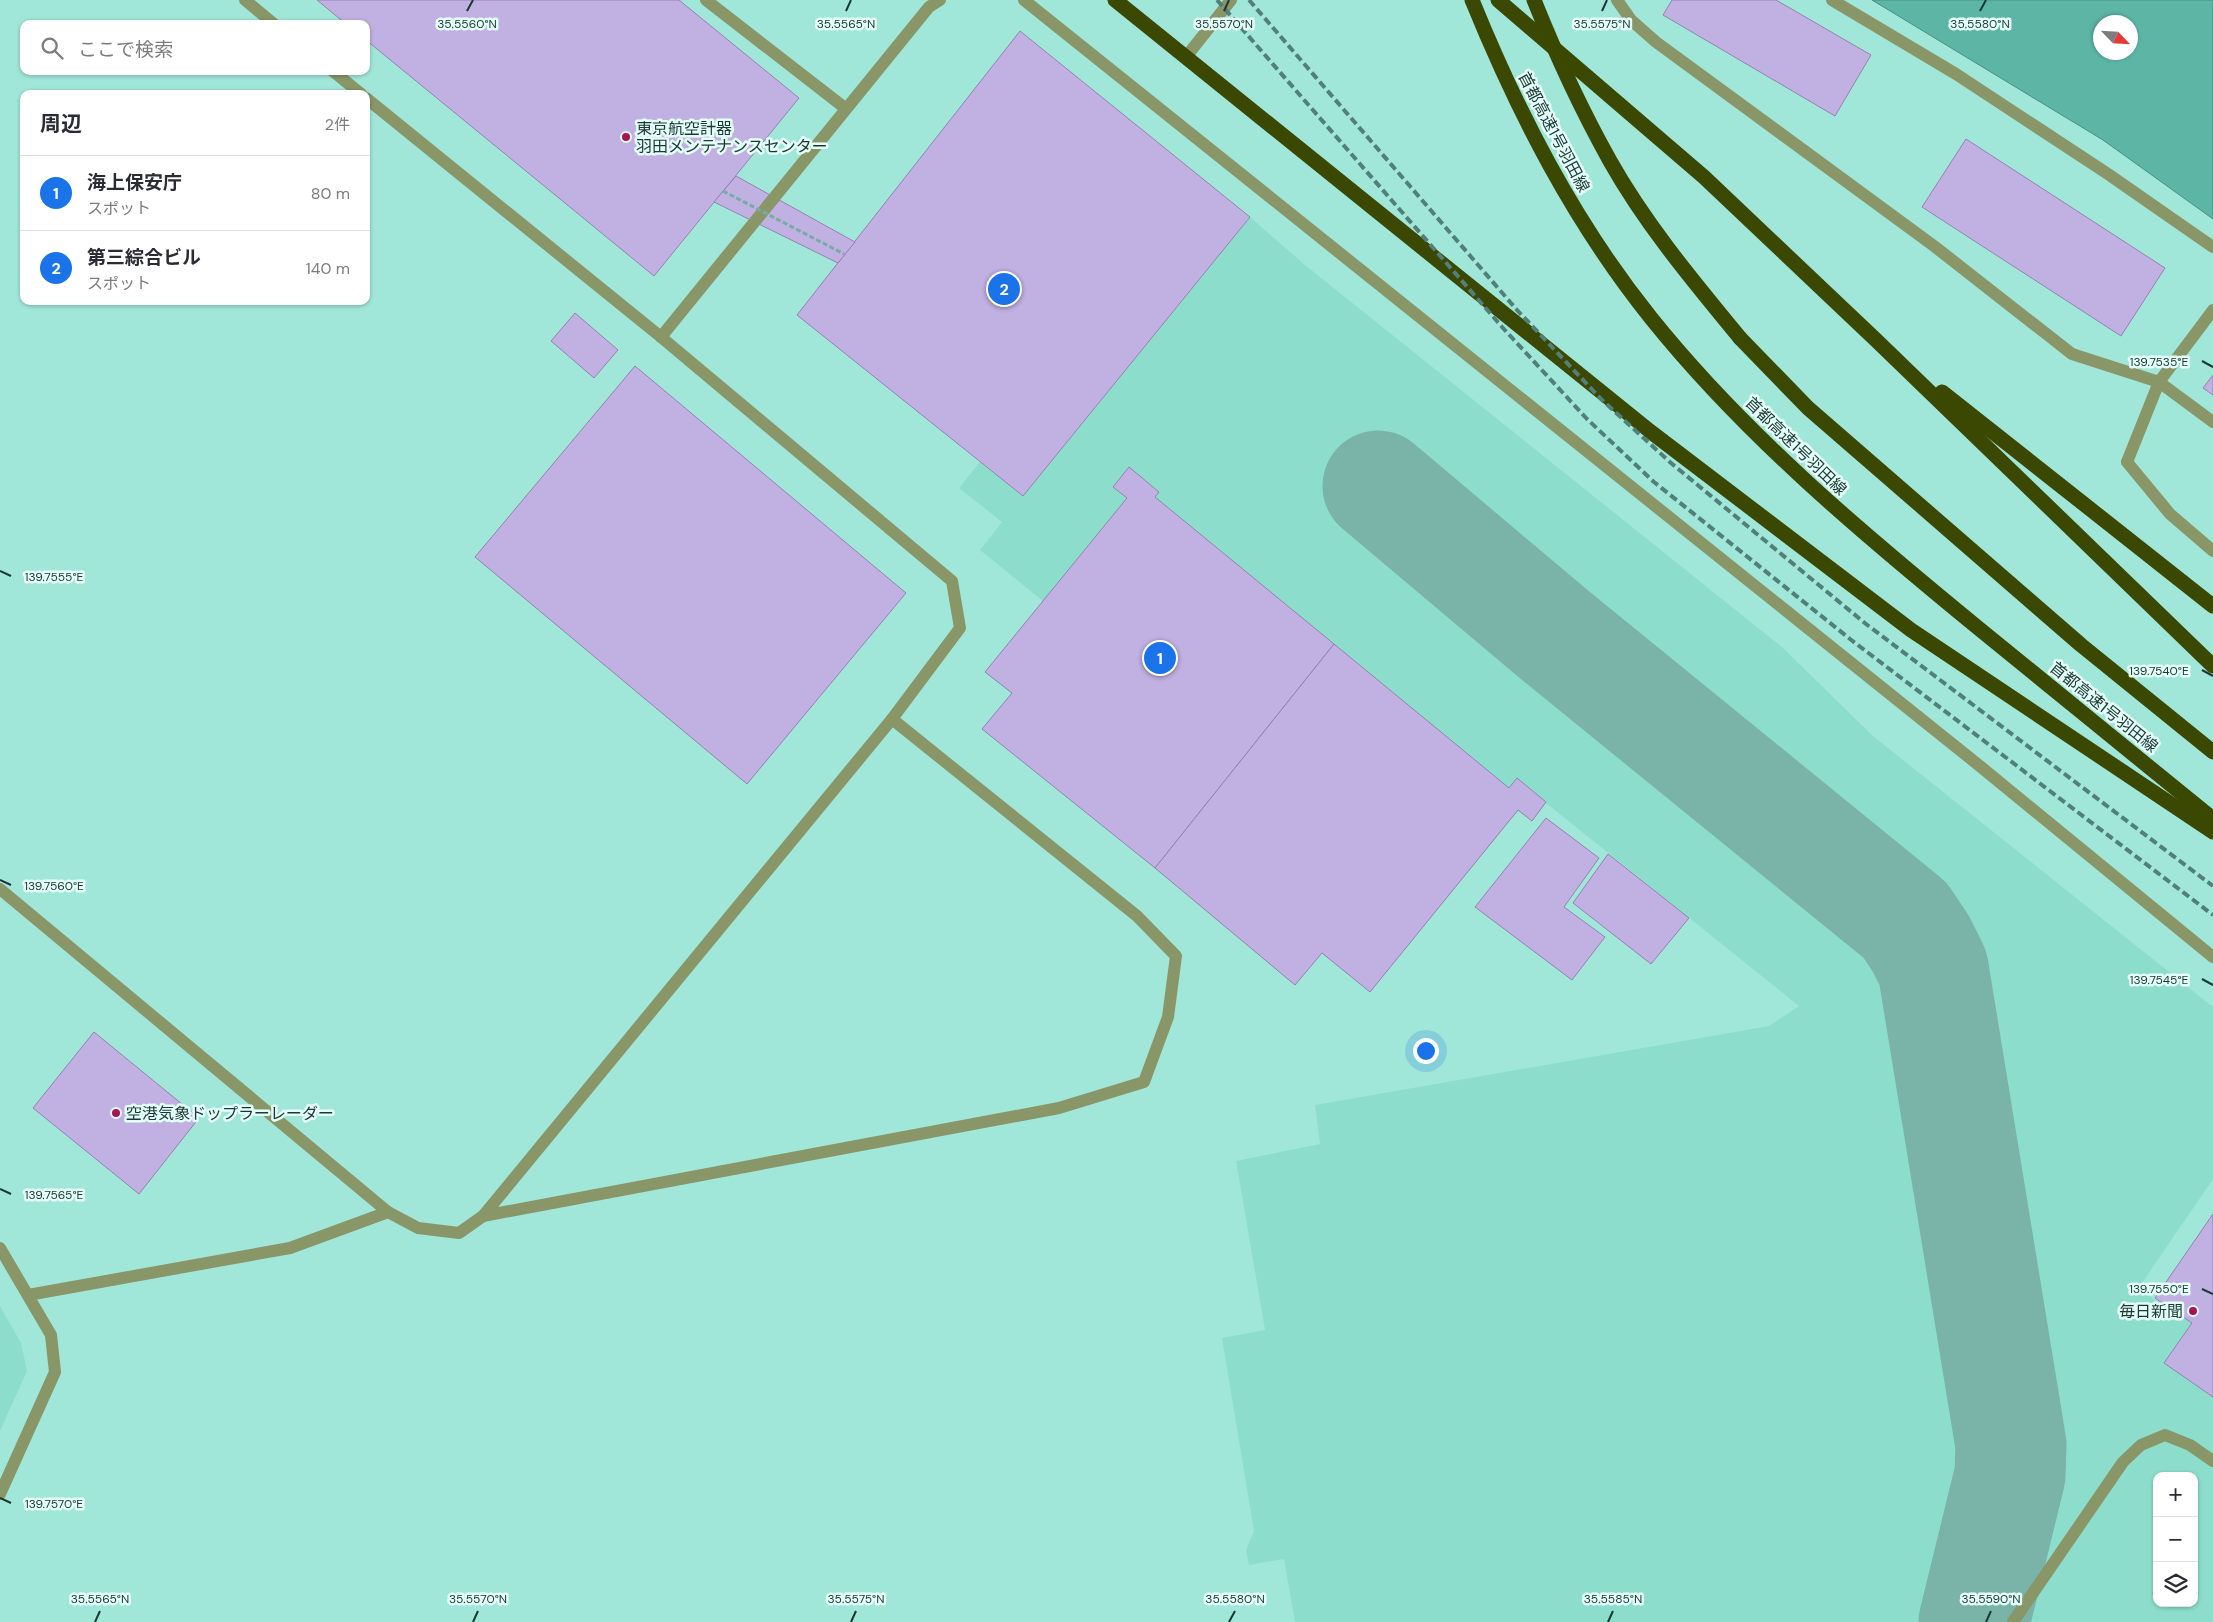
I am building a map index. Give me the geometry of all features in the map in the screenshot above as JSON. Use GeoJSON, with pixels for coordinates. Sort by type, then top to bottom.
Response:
{"type":"FeatureCollection","features":[{"type":"Feature","properties":{"kind":"highway"},"geometry":{"type":"LineString","coordinates":[[1115,0],[1651,432],[1904,624],[2213,832]]}},
{"type":"Feature","properties":{"kind":"highway","name":"首都高速1号羽田線"},"geometry":{"type":"LineString","coordinates":[[1472,0],[1495,56],[1525,120],[1567,198],[1650,317],[1694,368],[1749,426],[1816,490],[1896,561],[2213,818]]}},
{"type":"Feature","properties":{"kind":"highway"},"geometry":{"type":"LineString","coordinates":[[1498,0],[1704,177],[1876,340],[2213,666]]}},
{"type":"Feature","properties":{"kind":"highway","name":"首都高速1号羽田線"},"geometry":{"type":"LineString","coordinates":[[1534,0],[1574,93],[1610,162],[1650,224],[1740,338],[1815,414],[2081,645],[2213,752]]}},
{"type":"Feature","properties":{"kind":"highway"},"geometry":{"type":"LineString","coordinates":[[1876,340],[2213,606]]}},
{"type":"Feature","properties":{"kind":"street"},"geometry":{"type":"LineString","coordinates":[[245,0],[269,20]]}},
{"type":"Feature","properties":{"kind":"street"},"geometry":{"type":"LineString","coordinates":[[706,0],[845,108]]}},
{"type":"Feature","properties":{"kind":"street"},"geometry":{"type":"LineString","coordinates":[[662,337],[845,108],[929,7],[940,0]]}},
{"type":"Feature","properties":{"kind":"street"},"geometry":{"type":"LineString","coordinates":[[1024,0],[1980,767],[2213,957]]}},
{"type":"Feature","properties":{"kind":"street"},"geometry":{"type":"LineString","coordinates":[[1186,57],[1231,0]]}},
{"type":"Feature","properties":{"kind":"street"},"geometry":{"type":"LineString","coordinates":[[1617,0],[1631,20],[1656,42],[1934,246],[2072,354],[2158,382],[2213,422]]}},
{"type":"Feature","properties":{"kind":"street"},"geometry":{"type":"LineString","coordinates":[[1832,0],[1956,74],[2108,174],[2213,247]]}},
{"type":"Feature","properties":{"kind":"street"},"geometry":{"type":"LineString","coordinates":[[338,75],[356,90]]}},
{"type":"Feature","properties":{"kind":"street"},"geometry":{"type":"LineString","coordinates":[[0,889],[388,1212],[418,1228],[459,1233],[483,1216],[892,719],[960,628],[952,581],[662,337],[370,101]]}},
{"type":"Feature","properties":{"kind":"street"},"geometry":{"type":"LineString","coordinates":[[2213,310],[2158,382],[2127,462],[2170,514],[2213,551]]}},
{"type":"Feature","properties":{"kind":"street"},"geometry":{"type":"LineString","coordinates":[[483,1216],[1059,1108],[1144,1082],[1168,1017],[1176,956],[1137,916],[892,719]]}},
{"type":"Feature","properties":{"kind":"street"},"geometry":{"type":"LineString","coordinates":[[28,1295],[290,1248],[388,1212]]}},
{"type":"Feature","properties":{"kind":"street"},"geometry":{"type":"LineString","coordinates":[[0,1248],[51,1335],[55,1372],[0,1494]]}},
{"type":"Feature","properties":{"kind":"street"},"geometry":{"type":"LineString","coordinates":[[2013,1622],[2123,1462],[2141,1445],[2165,1435],[2190,1444],[2213,1461]]}},
{"type":"Feature","properties":{"kind":"path"},"geometry":{"type":"LineString","coordinates":[[723,191],[844,254]]}},
{"type":"Feature","properties":{"kind":"shaded area"},"geometry":{"type":"Polygon","coordinates":[[[1872,0],[2213,0],[2213,219],[2103,140],[1872,0]]]}},
{"type":"Feature","properties":{"kind":"shaded area"},"geometry":{"type":"Polygon","coordinates":[[[1250,217],[1305,265],[1782,647],[1873,736],[2213,1007],[2213,1179],[2138,1289],[2192,1323],[2164,1363],[2213,1397],[2213,1622],[1295,1622],[1284,1559],[1249,1565],[1246,1550],[1254,1531],[1222,1338],[1265,1330],[1236,1161],[1320,1144],[1315,1105],[1769,1026],[1799,1006],[1546,803],[1532,821],[1518,811],[1370,992],[1322,953],[1295,985],[1155,868],[1012,694],[985,672],[1043,601],[980,550],[1002,522],[959,488],[980,462],[1023,496],[1250,217]]]}},
{"type":"Feature","properties":{"kind":"shaded area"},"geometry":{"type":"Polygon","coordinates":[[[0,1306],[21,1343],[27,1371],[0,1431],[0,1306]]]}},
{"type":"Feature","properties":{"kind":"building","name":"東京航空計器 羽田メンテナンスセンター"},"geometry":{"type":"Polygon","coordinates":[[[317,0],[679,0],[799,98],[654,276],[370,43],[370,20],[341,20],[317,0]]]}},
{"type":"Feature","properties":{"kind":"building"},"geometry":{"type":"Polygon","coordinates":[[[1672,0],[1776,0],[1871,55],[1835,116],[1663,15],[1672,0]]]}},
{"type":"Feature","properties":{"kind":"building"},"geometry":{"type":"Polygon","coordinates":[[[1020,31],[1250,217],[1023,496],[797,315],[1020,31]]]}},
{"type":"Feature","properties":{"kind":"building"},"geometry":{"type":"Polygon","coordinates":[[[1966,139],[2165,268],[2121,336],[1922,207],[1966,139]]]}},
{"type":"Feature","properties":{"kind":"building"},"geometry":{"type":"Polygon","coordinates":[[[736,176],[855,242],[838,263],[714,202],[736,176]]]}},
{"type":"Feature","properties":{"kind":"building"},"geometry":{"type":"Polygon","coordinates":[[[575,313],[618,350],[594,378],[551,341],[575,313]]]}},
{"type":"Feature","properties":{"kind":"building"},"geometry":{"type":"Polygon","coordinates":[[[635,366],[906,593],[747,784],[475,557],[635,366]]]}},
{"type":"Feature","properties":{"kind":"building"},"geometry":{"type":"Polygon","coordinates":[[[2213,375],[2213,395],[2203,388],[2213,375]]]}},
{"type":"Feature","properties":{"kind":"building"},"geometry":{"type":"Polygon","coordinates":[[[1129,467],[1159,492],[1155,497],[1334,644],[1155,868],[982,729],[1012,693],[985,672],[1127,498],[1113,487],[1129,467]]]}},
{"type":"Feature","properties":{"kind":"building"},"geometry":{"type":"Polygon","coordinates":[[[1334,644],[1509,788],[1517,778],[1546,802],[1532,821],[1518,810],[1370,992],[1322,953],[1295,985],[1155,868],[1334,644]]]}},
{"type":"Feature","properties":{"kind":"building"},"geometry":{"type":"Polygon","coordinates":[[[1546,818],[1599,858],[1564,907],[1605,937],[1572,980],[1475,907],[1546,818]]]}},
{"type":"Feature","properties":{"kind":"building"},"geometry":{"type":"Polygon","coordinates":[[[1608,854],[1689,918],[1651,964],[1573,903],[1608,854]]]}},
{"type":"Feature","properties":{"kind":"building","name":"空港気象ドップラーレーダー"},"geometry":{"type":"Polygon","coordinates":[[[94,1032],[199,1118],[139,1194],[33,1108],[94,1032]]]}},
{"type":"Feature","properties":{"kind":"building","name":"毎日新聞"},"geometry":{"type":"Polygon","coordinates":[[[2213,1214],[2213,1397],[2164,1363],[2192,1323],[2155,1298],[2213,1214]]]}},
{"type":"Feature","properties":{"kind":"taxiway"},"geometry":{"type":"LineString","coordinates":[[1378,486],[1556,636],[1905,920],[1921,944],[1933,968],[2011,1445],[2010,1475],[1974,1622]]}},
{"type":"Feature","properties":{"kind":"railway"},"geometry":{"type":"LineString","coordinates":[[1217,0],[1503,328],[1587,419],[1654,482],[1850,639],[2213,915]]}},
{"type":"Feature","properties":{"kind":"railway"},"geometry":{"type":"LineString","coordinates":[[1249,0],[1517,310],[1602,400],[1671,463],[1866,624],[2213,886]]}},
{"type":"Feature","properties":{"kind":"place","name":"東京航空計器 羽田メンテナンスセンター"},"geometry":{"type":"Point","coordinates":[626,137]}},
{"type":"Feature","properties":{"kind":"place","name":"第三綜合ビル"},"geometry":{"type":"Point","coordinates":[1004,289]}},
{"type":"Feature","properties":{"kind":"place","name":"海上保安庁"},"geometry":{"type":"Point","coordinates":[1160,658]}},
{"type":"Feature","properties":{"kind":"place","name":"空港気象ドップラーレーダー"},"geometry":{"type":"Point","coordinates":[116,1113]}},
{"type":"Feature","properties":{"kind":"place","name":"毎日新聞"},"geometry":{"type":"Point","coordinates":[2193,1311]}}]}
